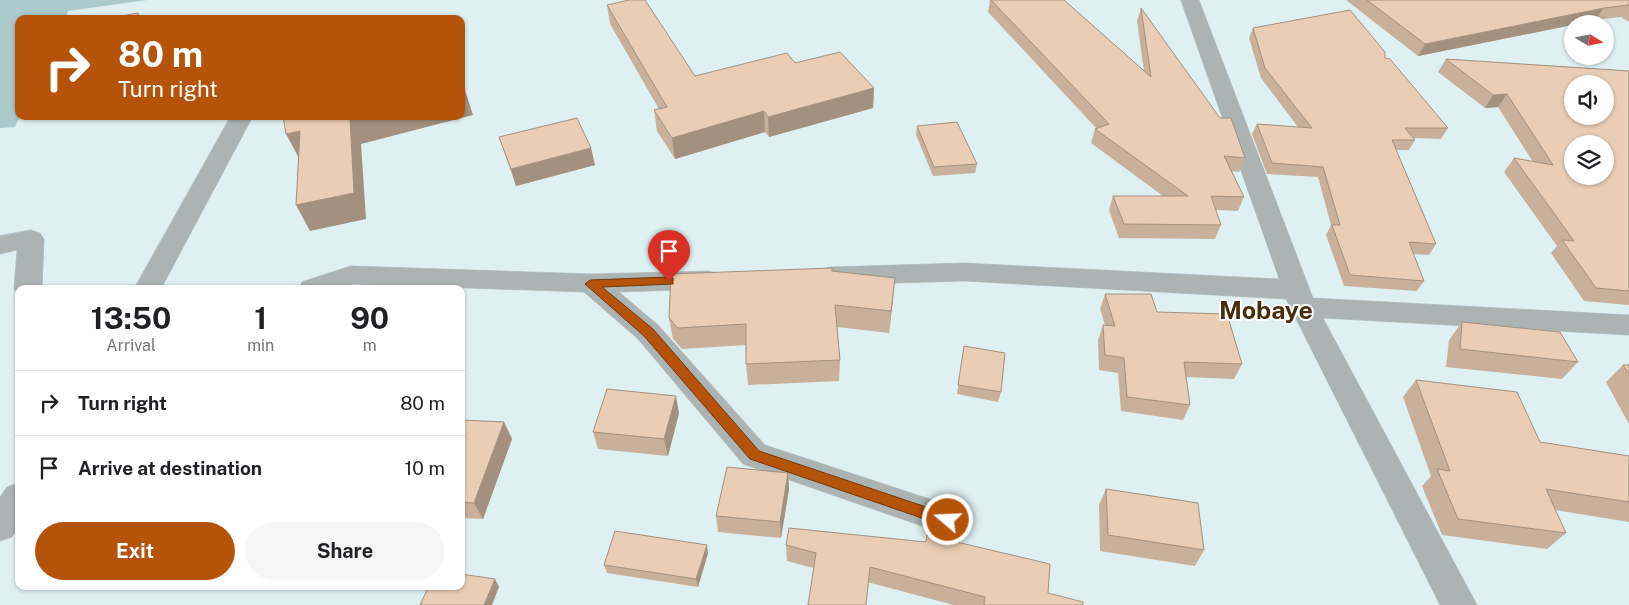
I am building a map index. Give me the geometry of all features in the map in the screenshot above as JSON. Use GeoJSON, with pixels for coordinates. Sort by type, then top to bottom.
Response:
{"type":"FeatureCollection","features":[{"type":"Feature","properties":{"kind":"street"},"geometry":{"type":"LineString","coordinates":[[1190,0],[1300,298],[1459,605]]}},
{"type":"Feature","properties":{"kind":"street"},"geometry":{"type":"LineString","coordinates":[[149,285],[240,120]]}},
{"type":"Feature","properties":{"kind":"street"},"geometry":{"type":"LineString","coordinates":[[0,245],[31,239],[28,285]]}},
{"type":"Feature","properties":{"kind":"street"},"geometry":{"type":"LineString","coordinates":[[807,277],[964,272],[1629,325]]}},
{"type":"Feature","properties":{"kind":"street"},"geometry":{"type":"LineString","coordinates":[[323,285],[351,275],[590,284],[728,279]]}},
{"type":"Feature","properties":{"kind":"street"},"geometry":{"type":"LineString","coordinates":[[590,284],[648,332],[754,455],[948,520]]}},
{"type":"Feature","properties":{"kind":"street"},"geometry":{"type":"LineString","coordinates":[[0,526],[15,503]]}},
{"type":"Feature","properties":{"kind":"shaded area"},"geometry":{"type":"Polygon","coordinates":[[[0,0],[147,0],[68,11],[66,15],[15,15],[15,120],[18,120],[15,127],[0,128],[0,0]]]}},
{"type":"Feature","properties":{"kind":"building"},"geometry":{"type":"Polygon","coordinates":[[[629,0],[645,0],[695,76],[787,53],[795,63],[840,52],[874,88],[768,117],[764,111],[672,138],[654,110],[667,107],[607,5],[629,0]]]}},
{"type":"Feature","properties":{"kind":"building"},"geometry":{"type":"Polygon","coordinates":[[[991,0],[1064,0],[1151,77],[1141,8],[1220,118],[1231,118],[1245,158],[1224,156],[1244,197],[1211,196],[1221,225],[1124,224],[1113,196],[1188,196],[1095,129],[1109,124],[991,0]]]}},
{"type":"Feature","properties":{"kind":"building"},"geometry":{"type":"Polygon","coordinates":[[[1367,0],[1629,0],[1629,5],[1564,15],[1425,44],[1367,0]]]}},
{"type":"Feature","properties":{"kind":"building"},"geometry":{"type":"Polygon","coordinates":[[[1350,10],[1385,52],[1385,58],[1390,59],[1448,128],[1405,128],[1415,140],[1392,140],[1436,244],[1409,242],[1424,281],[1350,275],[1332,225],[1340,225],[1323,167],[1272,163],[1257,124],[1312,128],[1265,68],[1253,28],[1350,10]]]}},
{"type":"Feature","properties":{"kind":"building"},"geometry":{"type":"Polygon","coordinates":[[[1446,59],[1629,71],[1629,291],[1596,288],[1562,240],[1574,241],[1514,158],[1553,165],[1507,94],[1493,95],[1446,59]]]}},
{"type":"Feature","properties":{"kind":"building"},"geometry":{"type":"Polygon","coordinates":[[[577,118],[591,148],[511,169],[499,137],[577,118]]]}},
{"type":"Feature","properties":{"kind":"building"},"geometry":{"type":"Polygon","coordinates":[[[284,120],[350,120],[354,193],[296,205],[300,131],[286,134],[284,120]]]}},
{"type":"Feature","properties":{"kind":"building"},"geometry":{"type":"Polygon","coordinates":[[[957,122],[977,164],[934,167],[917,126],[957,122]]]}},
{"type":"Feature","properties":{"kind":"building"},"geometry":{"type":"Polygon","coordinates":[[[832,268],[832,271],[895,278],[891,311],[835,305],[840,360],[746,364],[746,324],[678,328],[669,318],[671,274],[832,268]]]}},
{"type":"Feature","properties":{"kind":"building"},"geometry":{"type":"Polygon","coordinates":[[[1105,294],[1151,294],[1157,312],[1227,314],[1242,364],[1184,362],[1190,405],[1127,397],[1124,358],[1105,355],[1103,325],[1115,326],[1105,294]]]}},
{"type":"Feature","properties":{"kind":"building"},"geometry":{"type":"Polygon","coordinates":[[[1462,322],[1560,332],[1578,362],[1460,349],[1462,322]]]}},
{"type":"Feature","properties":{"kind":"building"},"geometry":{"type":"Polygon","coordinates":[[[964,346],[1005,353],[1001,392],[958,385],[964,346]]]}},
{"type":"Feature","properties":{"kind":"building"},"geometry":{"type":"Polygon","coordinates":[[[1623,365],[1629,365],[1629,374],[1623,365]]]}},
{"type":"Feature","properties":{"kind":"building"},"geometry":{"type":"Polygon","coordinates":[[[1416,380],[1517,392],[1540,442],[1629,456],[1629,502],[1546,489],[1566,533],[1458,519],[1437,469],[1450,471],[1416,380]]]}},
{"type":"Feature","properties":{"kind":"building"},"geometry":{"type":"Polygon","coordinates":[[[607,389],[676,396],[664,439],[593,432],[607,389]]]}},
{"type":"Feature","properties":{"kind":"building"},"geometry":{"type":"Polygon","coordinates":[[[465,420],[504,422],[474,503],[465,502],[465,420]]]}},
{"type":"Feature","properties":{"kind":"building"},"geometry":{"type":"Polygon","coordinates":[[[727,467],[788,473],[780,522],[716,516],[727,467]]]}},
{"type":"Feature","properties":{"kind":"building"},"geometry":{"type":"Polygon","coordinates":[[[1106,489],[1198,503],[1204,550],[1108,535],[1106,489]]]}},
{"type":"Feature","properties":{"kind":"building"},"geometry":{"type":"Polygon","coordinates":[[[789,528],[926,542],[927,535],[1050,564],[1048,593],[1083,602],[1083,605],[984,605],[985,597],[870,567],[866,605],[808,605],[816,553],[786,545],[789,528]]]}},
{"type":"Feature","properties":{"kind":"building"},"geometry":{"type":"Polygon","coordinates":[[[615,531],[707,545],[696,579],[604,565],[615,531]]]}},
{"type":"Feature","properties":{"kind":"building"},"geometry":{"type":"Polygon","coordinates":[[[465,575],[495,579],[484,605],[420,605],[427,590],[465,590],[465,575]]]}},
{"type":"Feature","properties":{"kind":"district","name":"Mobaye"},"geometry":{"type":"Point","coordinates":[1266,310]}},
{"type":"Feature","properties":{"kind":"route"},"geometry":{"type":"LineString","coordinates":[[669,281],[590,284],[648,332],[754,455],[948,520]]}}]}
